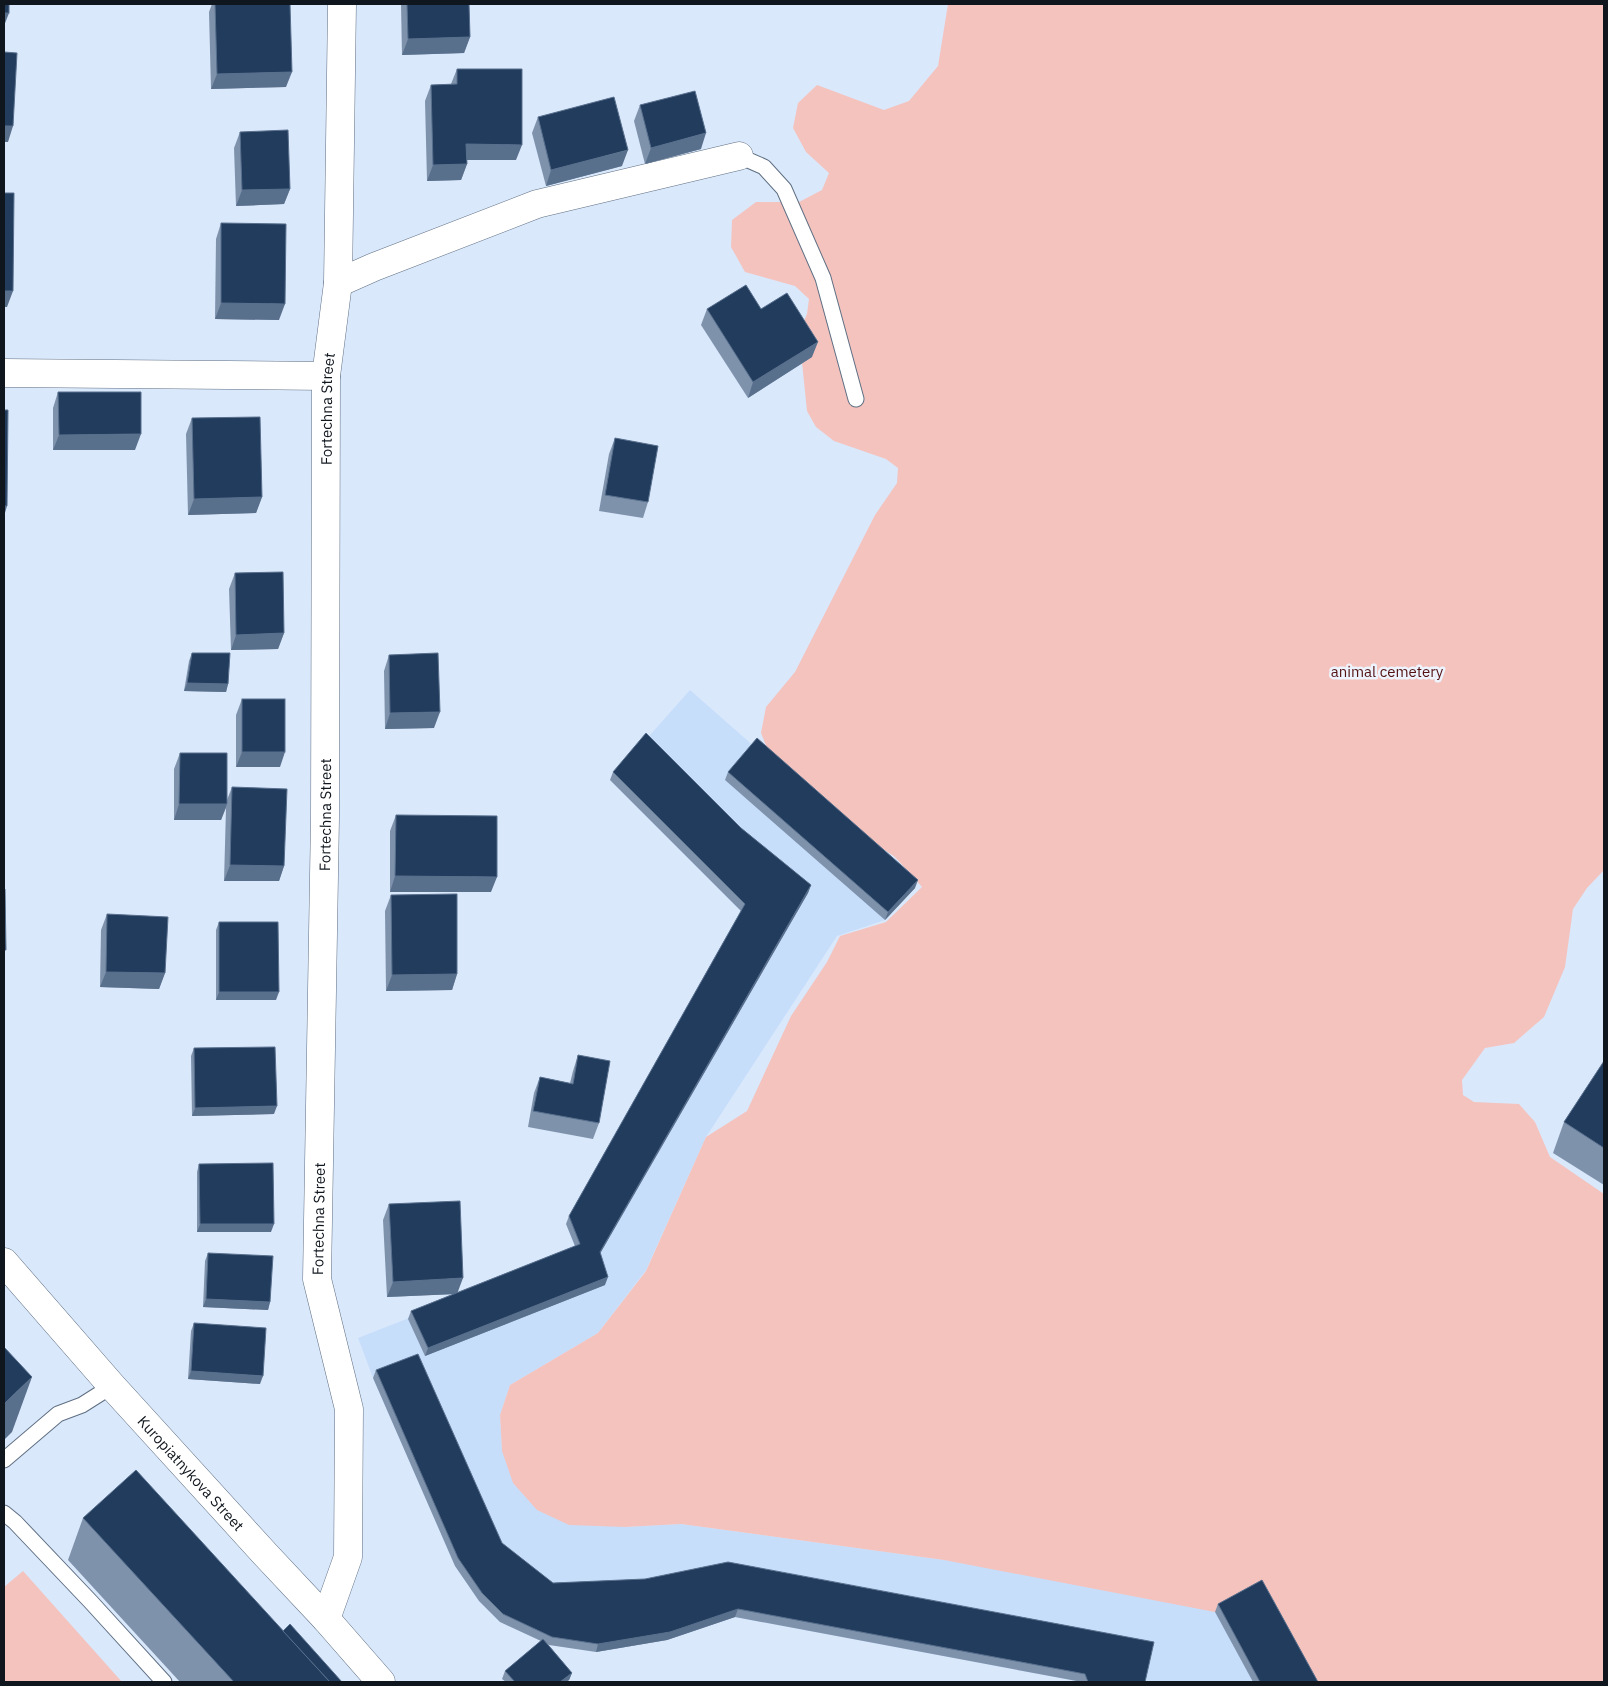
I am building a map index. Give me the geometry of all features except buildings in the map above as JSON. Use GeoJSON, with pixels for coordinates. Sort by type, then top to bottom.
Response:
{"type":"FeatureCollection","features":[{"type":"Feature","properties":{"kind":"street","name":"Fortechna Street"},"geometry":{"type":"LineString","coordinates":[[326,1619],[348,1557],[349,1409],[317,1278],[325,818],[326,376],[338,283],[342,4]]}},
{"type":"Feature","properties":{"kind":"street"},"geometry":{"type":"LineString","coordinates":[[338,283],[374,267],[537,204],[739,156]]}},
{"type":"Feature","properties":{"kind":"street"},"geometry":{"type":"LineString","coordinates":[[4,373],[326,376]]}},
{"type":"Feature","properties":{"kind":"street","name":"Kuropiatnykova Street"},"geometry":{"type":"LineString","coordinates":[[4,1262],[112,1386],[382,1682]]}},
{"type":"Feature","properties":{"kind":"lane"},"geometry":{"type":"LineString","coordinates":[[739,156],[764,167],[784,189],[823,278],[856,399]]}},
{"type":"Feature","properties":{"kind":"lane"},"geometry":{"type":"LineString","coordinates":[[4,1460],[58,1414],[82,1404],[112,1386]]}},
{"type":"Feature","properties":{"kind":"lane"},"geometry":{"type":"LineString","coordinates":[[4,1513],[57,1565],[164,1682]]}},
{"type":"Feature","properties":{"kind":"shaded area"},"geometry":{"type":"Polygon","coordinates":[[[690,690],[915,888],[885,920],[837,936],[706,1137],[646,1270],[598,1333],[510,1385],[500,1415],[502,1451],[625,1527],[681,1524],[944,1560],[1259,1588],[1311,1682],[1082,1682],[735,1617],[667,1640],[500,1622],[479,1601],[455,1566],[373,1378],[358,1338],[577,1252],[566,1224],[742,912],[610,780],[690,690]]]}},
{"type":"Feature","properties":{"kind":"green space","name":"animal cemetery"},"geometry":{"type":"Polygon","coordinates":[[[948,4],[1604,4],[1604,870],[1587,888],[1573,909],[1565,967],[1544,1017],[1514,1043],[1485,1048],[1462,1080],[1463,1095],[1474,1102],[1519,1104],[1535,1122],[1550,1157],[1604,1194],[1604,1682],[1311,1682],[1215,1612],[944,1560],[681,1524],[625,1527],[569,1525],[537,1510],[513,1483],[502,1451],[500,1415],[510,1385],[598,1333],[646,1271],[706,1137],[747,1111],[791,1016],[827,962],[840,936],[886,922],[922,887],[895,857],[861,834],[769,753],[761,733],[766,707],[795,672],[875,515],[897,483],[898,468],[886,459],[834,441],[816,427],[807,411],[799,333],[807,314],[809,299],[795,286],[745,272],[731,247],[732,220],[756,202],[799,202],[822,190],[829,173],[806,152],[793,128],[798,103],[817,85],[884,110],[909,101],[938,66],[948,4]]]}},
{"type":"Feature","properties":{"kind":"green space"},"geometry":{"type":"Polygon","coordinates":[[[23,1571],[122,1682],[4,1682],[4,1587],[23,1571]]]}}]}
